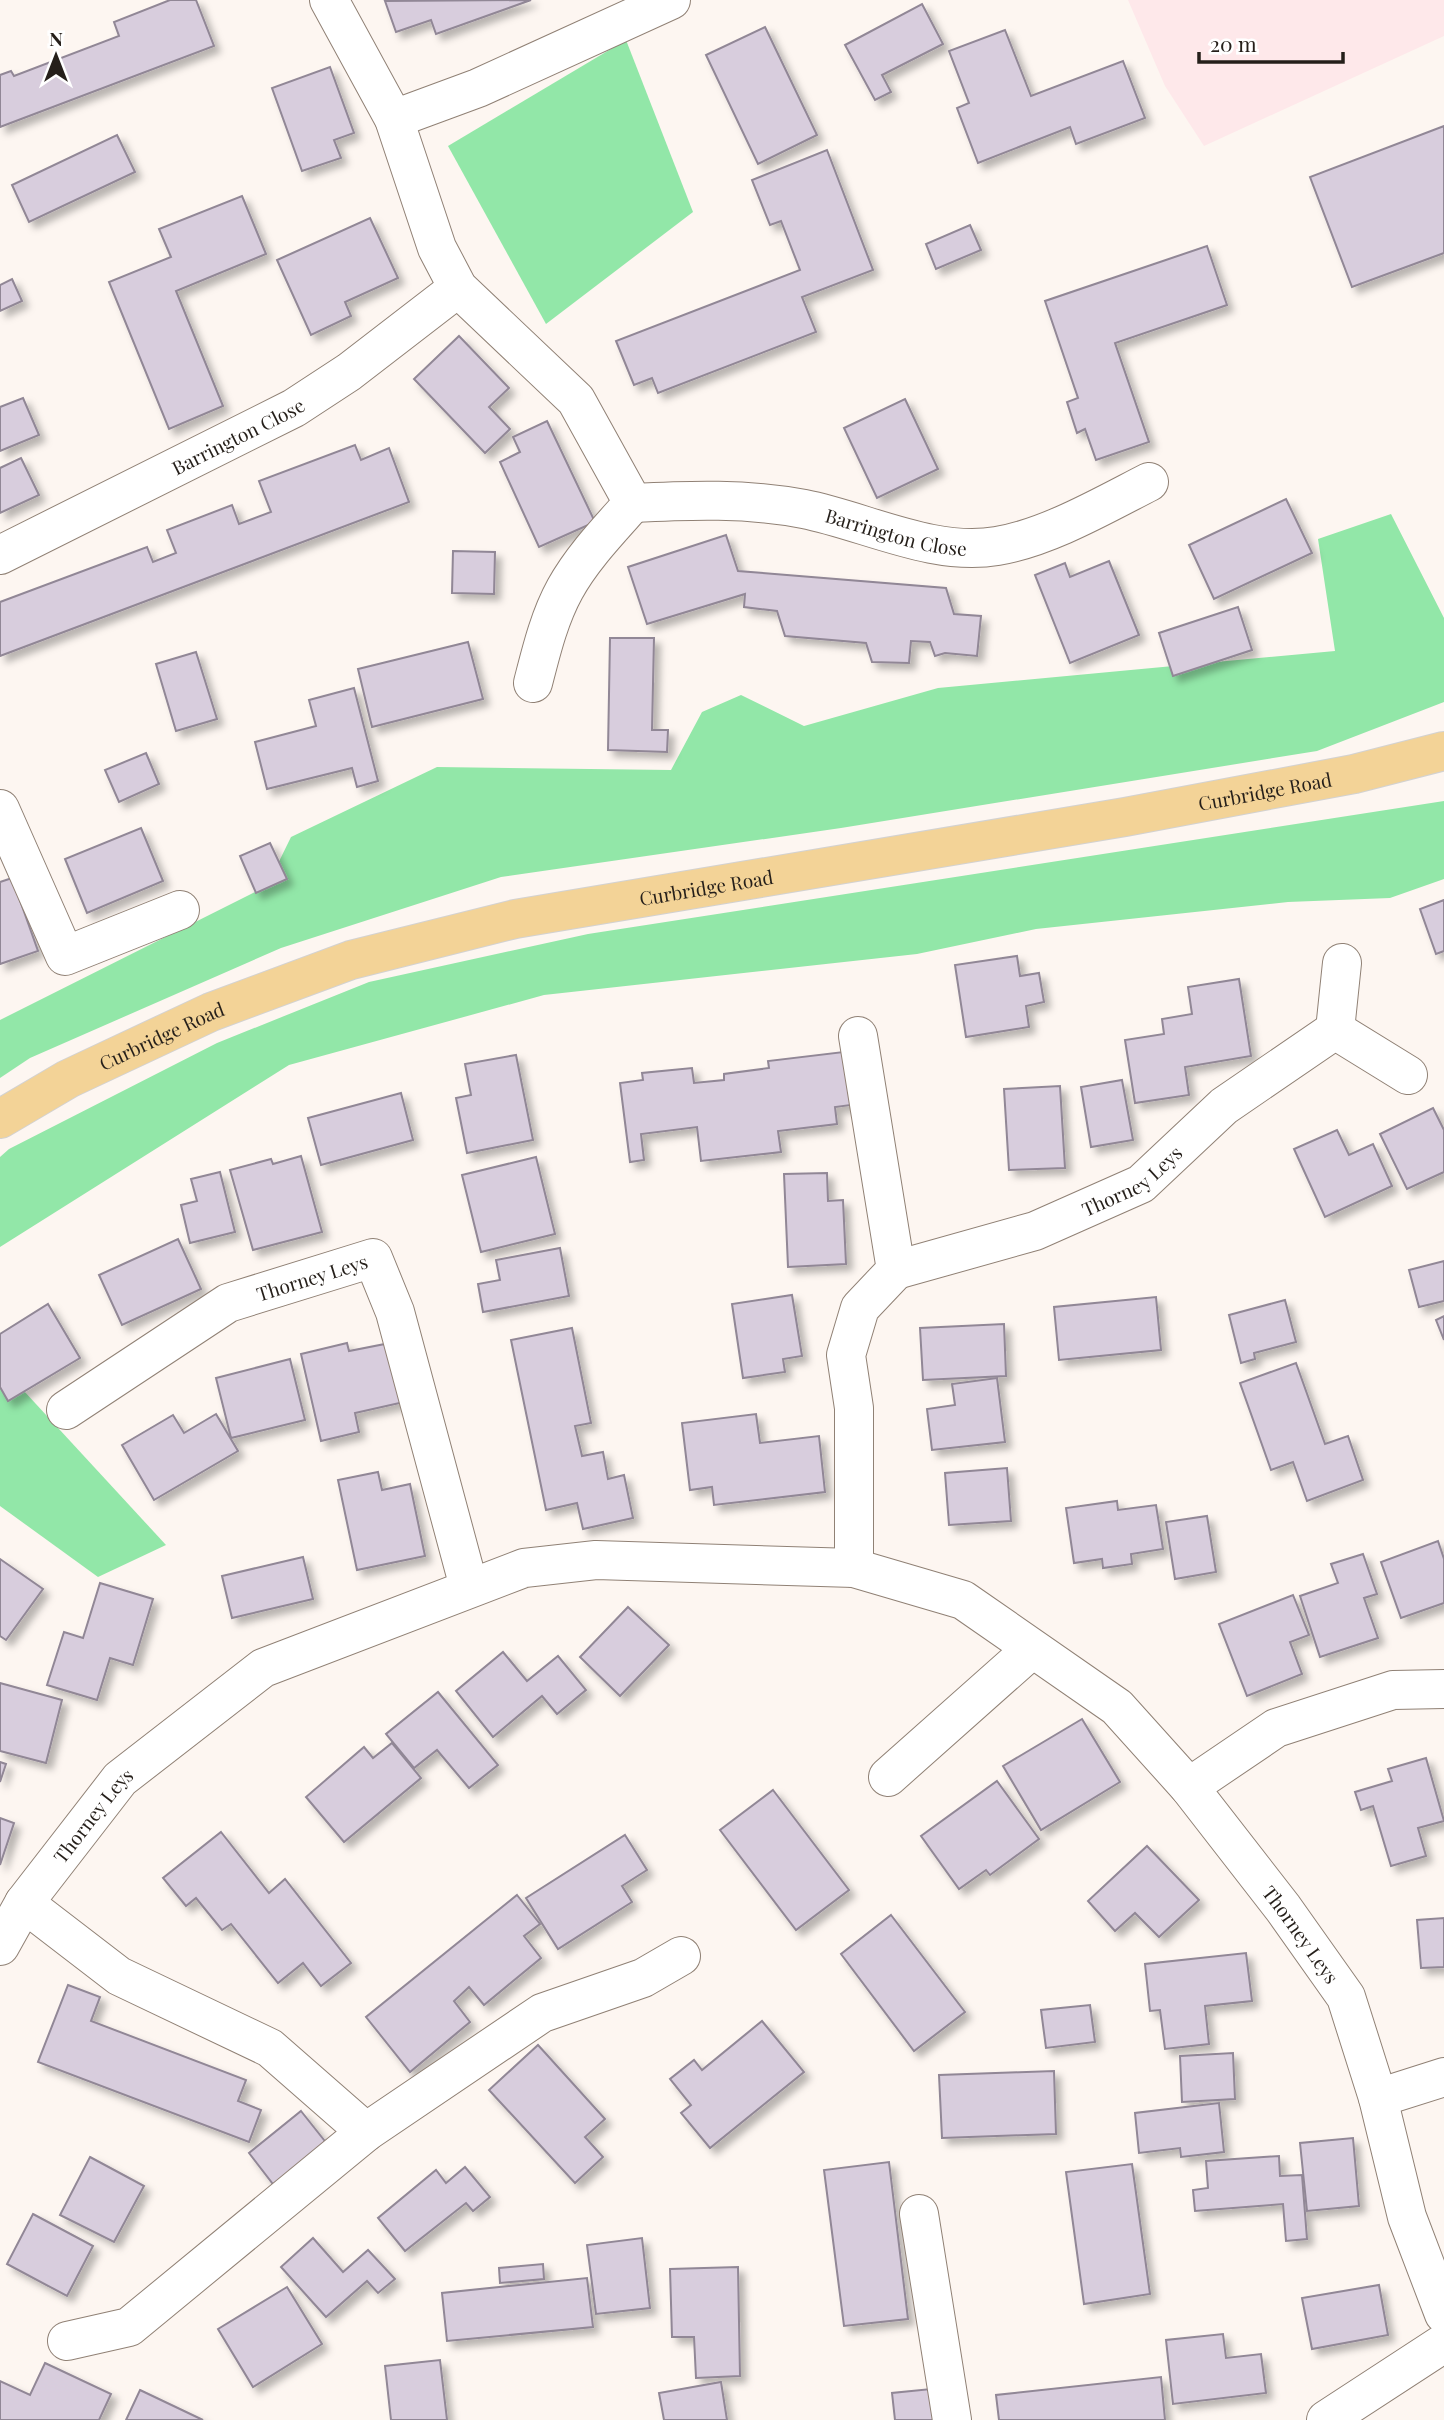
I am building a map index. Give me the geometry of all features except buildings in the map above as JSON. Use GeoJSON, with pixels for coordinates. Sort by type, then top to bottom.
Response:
{"type":"FeatureCollection","features":[{"type":"Feature","properties":{"kind":"main road","name":"Curbridge Road"},"geometry":{"type":"LineString","coordinates":[[0,1119],[68,1079],[211,1012],[351,960],[515,919],[1125,817],[1354,774],[1444,751]]}},
{"type":"Feature","properties":{"kind":"street"},"geometry":{"type":"LineString","coordinates":[[329,0],[394,119],[437,248],[458,288],[576,400],[633,503],[565,589],[546,634],[533,683]]}},
{"type":"Feature","properties":{"kind":"street"},"geometry":{"type":"LineString","coordinates":[[394,119],[491,82],[671,0]]}},
{"type":"Feature","properties":{"kind":"street","name":"Barrington Close"},"geometry":{"type":"LineString","coordinates":[[0,555],[295,408],[349,372],[458,288]]}},
{"type":"Feature","properties":{"kind":"street","name":"Barrington Close"},"geometry":{"type":"LineString","coordinates":[[633,503],[747,502],[803,509],[923,541],[964,547],[996,546],[1098,509],[1149,482]]}},
{"type":"Feature","properties":{"kind":"street"},"geometry":{"type":"LineString","coordinates":[[0,810],[65,956],[180,910]]}},
{"type":"Feature","properties":{"kind":"street"},"geometry":{"type":"LineString","coordinates":[[1342,964],[1335,1030],[1408,1075]]}},
{"type":"Feature","properties":{"kind":"street","name":"Thorney Leys"},"geometry":{"type":"LineString","coordinates":[[896,1269],[1035,1231],[1142,1184],[1224,1106],[1335,1030]]}},
{"type":"Feature","properties":{"kind":"street"},"geometry":{"type":"LineString","coordinates":[[854,1568],[853,1408],[846,1354],[860,1308],[896,1269],[858,1036]]}},
{"type":"Feature","properties":{"kind":"street","name":"Thorney Leys"},"geometry":{"type":"LineString","coordinates":[[66,1410],[228,1303],[373,1258],[395,1312],[470,1587]]}},
{"type":"Feature","properties":{"kind":"street","name":"Thorney Leys"},"geometry":{"type":"LineString","coordinates":[[0,1946],[24,1903],[120,1779],[263,1668],[524,1568],[596,1560],[854,1568],[964,1600],[1117,1707],[1189,1787],[1283,1908],[1346,1997],[1378,2098],[1407,2217],[1444,2314]]}},
{"type":"Feature","properties":{"kind":"street"},"geometry":{"type":"LineString","coordinates":[[888,1777],[1032,1649]]}},
{"type":"Feature","properties":{"kind":"street"},"geometry":{"type":"LineString","coordinates":[[1189,1787],[1276,1728],[1393,1690],[1444,1689]]}},
{"type":"Feature","properties":{"kind":"street"},"geometry":{"type":"LineString","coordinates":[[24,1903],[119,1976],[270,2048],[366,2132]]}},
{"type":"Feature","properties":{"kind":"street"},"geometry":{"type":"LineString","coordinates":[[67,2341],[129,2327],[366,2132],[542,2013],[643,1978],[681,1956]]}},
{"type":"Feature","properties":{"kind":"street"},"geometry":{"type":"LineString","coordinates":[[1378,2098],[1444,2077]]}},
{"type":"Feature","properties":{"kind":"street"},"geometry":{"type":"LineString","coordinates":[[919,2214],[952,2420]]}},
{"type":"Feature","properties":{"kind":"street"},"geometry":{"type":"LineString","coordinates":[[1326,2420],[1444,2343]]}},
{"type":"Feature","properties":{"kind":"shaded area"},"geometry":{"type":"Polygon","coordinates":[[[1128,0],[1444,0],[1444,36],[1204,146],[1165,86],[1128,0]]]}},
{"type":"Feature","properties":{"kind":"green space"},"geometry":{"type":"Polygon","coordinates":[[[626,40],[693,212],[546,324],[448,146],[626,40]]]}},
{"type":"Feature","properties":{"kind":"green space"},"geometry":{"type":"Polygon","coordinates":[[[1391,514],[1444,618],[1444,702],[1317,751],[841,828],[501,877],[281,948],[30,1058],[0,1078],[0,1020],[267,886],[291,837],[437,767],[671,770],[702,712],[741,695],[804,726],[938,688],[1335,651],[1318,539],[1391,514]]]}},
{"type":"Feature","properties":{"kind":"green space"},"geometry":{"type":"Polygon","coordinates":[[[1444,801],[1444,879],[1390,898],[1288,902],[1036,929],[917,954],[544,995],[289,1065],[0,1247],[0,1157],[9,1149],[217,1043],[369,982],[588,934],[1444,801]]]}},
{"type":"Feature","properties":{"kind":"green space"},"geometry":{"type":"Polygon","coordinates":[[[0,1365],[166,1545],[98,1577],[0,1506],[0,1365]]]}}]}
